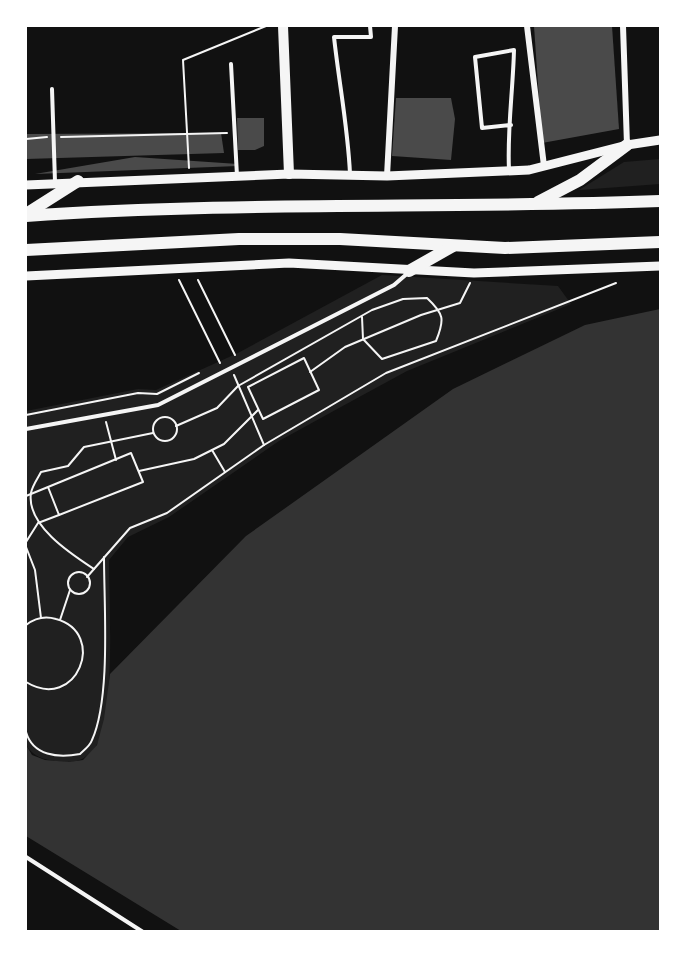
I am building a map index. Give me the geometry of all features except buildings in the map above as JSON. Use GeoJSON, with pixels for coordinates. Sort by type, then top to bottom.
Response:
{"type":"FeatureCollection","features":[{"type":"Feature","properties":{"kind":"main road"},"geometry":{"type":"LineString","coordinates":[[283,26],[289,174]]}},
{"type":"Feature","properties":{"kind":"main road"},"geometry":{"type":"LineString","coordinates":[[530,206],[580,180],[627,144]]}},
{"type":"Feature","properties":{"kind":"main road"},"geometry":{"type":"LineString","coordinates":[[26,215],[78,182]]}},
{"type":"Feature","properties":{"kind":"main road"},"geometry":{"type":"LineString","coordinates":[[26,215],[293,207],[530,206],[660,201]]}},
{"type":"Feature","properties":{"kind":"main road"},"geometry":{"type":"LineString","coordinates":[[26,250],[239,239],[340,239],[512,248],[660,242]]}},
{"type":"Feature","properties":{"kind":"main road"},"geometry":{"type":"LineString","coordinates":[[410,271],[454,245]]}},
{"type":"Feature","properties":{"kind":"street"},"geometry":{"type":"LineString","coordinates":[[387,176],[395,26]]}},
{"type":"Feature","properties":{"kind":"street"},"geometry":{"type":"LineString","coordinates":[[527,26],[544,166]]}},
{"type":"Feature","properties":{"kind":"street"},"geometry":{"type":"LineString","coordinates":[[623,26],[627,144]]}},
{"type":"Feature","properties":{"kind":"street"},"geometry":{"type":"LineString","coordinates":[[26,185],[289,174],[387,176],[509,171],[544,166],[627,144],[660,140]]}},
{"type":"Feature","properties":{"kind":"street"},"geometry":{"type":"LineString","coordinates":[[26,276],[289,263],[472,273],[660,266]]}},
{"type":"Feature","properties":{"kind":"lane"},"geometry":{"type":"LineString","coordinates":[[350,175],[348,137],[340,99],[334,37],[370,37],[370,26]]}},
{"type":"Feature","properties":{"kind":"lane"},"geometry":{"type":"LineString","coordinates":[[509,171],[508,142],[512,125],[514,50],[475,57],[482,128],[512,125]]}},
{"type":"Feature","properties":{"kind":"lane"},"geometry":{"type":"LineString","coordinates":[[231,64],[237,177]]}},
{"type":"Feature","properties":{"kind":"lane"},"geometry":{"type":"LineString","coordinates":[[52,89],[55,183]]}},
{"type":"Feature","properties":{"kind":"lane"},"geometry":{"type":"LineString","coordinates":[[26,429],[158,405],[394,285],[410,271]]}},
{"type":"Feature","properties":{"kind":"lane"},"geometry":{"type":"LineString","coordinates":[[26,857],[143,932]]}},
{"type":"Feature","properties":{"kind":"path"},"geometry":{"type":"LineString","coordinates":[[190,178],[183,60],[266,26]]}},
{"type":"Feature","properties":{"kind":"path"},"geometry":{"type":"LineString","coordinates":[[26,139],[235,133]]}},
{"type":"Feature","properties":{"kind":"path"},"geometry":{"type":"LineString","coordinates":[[310,372],[345,347],[460,303],[469,290],[472,273]]}},
{"type":"Feature","properties":{"kind":"path"},"geometry":{"type":"LineString","coordinates":[[176,275],[220,363],[236,355],[196,274]]}},
{"type":"Feature","properties":{"kind":"path"},"geometry":{"type":"LineString","coordinates":[[87,577],[130,528],[167,513],[264,445],[386,373],[616,283]]}},
{"type":"Feature","properties":{"kind":"path"},"geometry":{"type":"LineString","coordinates":[[176,426],[217,408],[238,386],[362,317],[403,298],[427,298],[439,310],[443,323],[436,340],[382,359],[363,339],[362,317]]}},
{"type":"Feature","properties":{"kind":"path"},"geometry":{"type":"LineString","coordinates":[[240,391],[304,358],[319,390],[255,423]]}},
{"type":"Feature","properties":{"kind":"path"},"geometry":{"type":"LineString","coordinates":[[231,366],[264,445]]}},
{"type":"Feature","properties":{"kind":"path"},"geometry":{"type":"LineString","coordinates":[[26,415],[138,393],[157,394],[209,368]]}},
{"type":"Feature","properties":{"kind":"path"},"geometry":{"type":"LineString","coordinates":[[248,387],[262,419]]}},
{"type":"Feature","properties":{"kind":"path"},"geometry":{"type":"LineString","coordinates":[[101,400],[116,460]]}},
{"type":"Feature","properties":{"kind":"path"},"geometry":{"type":"LineString","coordinates":[[139,471],[194,459],[224,444],[258,409]]}},
{"type":"Feature","properties":{"kind":"path"},"geometry":{"type":"LineString","coordinates":[[167,417],[176,426],[174,437],[167,441],[158,440],[153,433],[153,425],[159,419],[167,417]]}},
{"type":"Feature","properties":{"kind":"path"},"geometry":{"type":"LineString","coordinates":[[94,569],[68,553],[38,524],[31,494],[41,472],[68,466],[84,447],[153,433]]}},
{"type":"Feature","properties":{"kind":"path"},"geometry":{"type":"LineString","coordinates":[[212,450],[225,472]]}},
{"type":"Feature","properties":{"kind":"path"},"geometry":{"type":"LineString","coordinates":[[26,496],[131,453],[143,482],[38,524],[26,542]]}},
{"type":"Feature","properties":{"kind":"path"},"geometry":{"type":"LineString","coordinates":[[48,487],[59,515]]}},
{"type":"Feature","properties":{"kind":"path"},"geometry":{"type":"LineString","coordinates":[[26,547],[35,570],[41,618]]}},
{"type":"Feature","properties":{"kind":"path"},"geometry":{"type":"LineString","coordinates":[[26,732],[36,750],[46,754],[80,754],[91,742],[98,718],[104,673],[104,557]]}},
{"type":"Feature","properties":{"kind":"path"},"geometry":{"type":"LineString","coordinates":[[60,620],[70,590],[68,583],[74,574],[81,573],[87,577],[89,588],[84,593],[77,594],[70,590]]}},
{"type":"Feature","properties":{"kind":"path"},"geometry":{"type":"LineString","coordinates":[[26,625],[41,618],[60,620],[70,625],[80,639],[83,656],[78,672],[66,684],[58,688],[40,688],[26,682]]}},
{"type":"Feature","properties":{"kind":"shaded area"},"geometry":{"type":"Polygon","coordinates":[[[660,159],[660,184],[579,190],[624,162],[660,159]]]}},
{"type":"Feature","properties":{"kind":"shaded area"},"geometry":{"type":"Polygon","coordinates":[[[382,275],[558,286],[571,304],[407,371],[279,441],[169,517],[128,537],[109,560],[109,684],[102,731],[96,746],[83,758],[70,762],[48,760],[34,754],[26,745],[26,411],[138,389],[156,390],[238,353],[382,275]]]}},
{"type":"Feature","properties":{"kind":"shaded area"},"geometry":{"type":"Polygon","coordinates":[[[660,309],[660,931],[181,931],[26,836],[26,745],[32,755],[45,760],[69,762],[83,760],[97,745],[104,719],[110,674],[246,536],[453,389],[585,325],[660,309]]]}}]}
